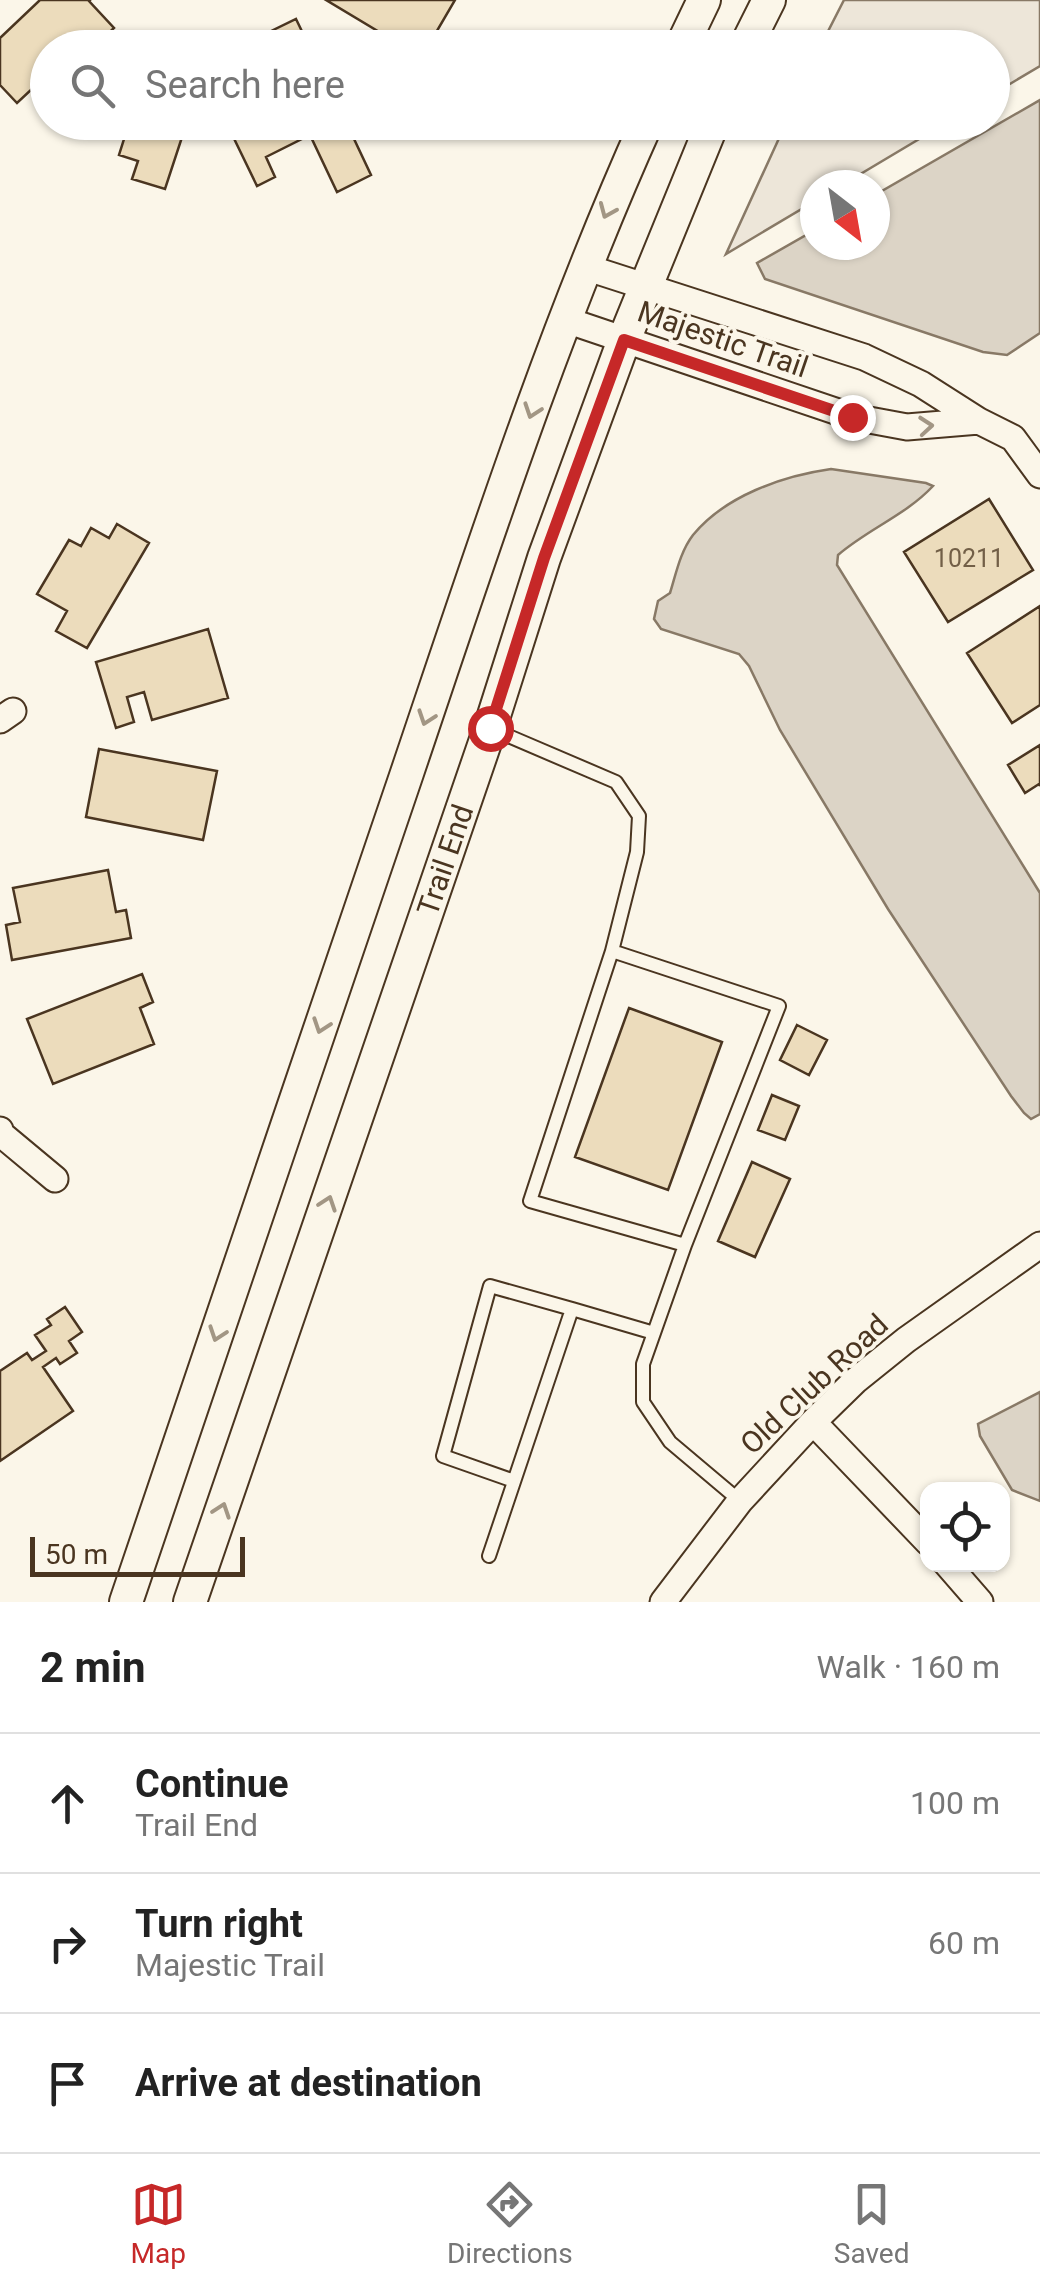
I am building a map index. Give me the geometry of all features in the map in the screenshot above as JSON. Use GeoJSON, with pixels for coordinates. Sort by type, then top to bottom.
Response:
{"type":"FeatureCollection","features":[{"type":"Feature","properties":{"kind":"street"},"geometry":{"type":"LineString","coordinates":[[690,30],[704,0]]}},
{"type":"Feature","properties":{"kind":"street"},"geometry":{"type":"LineString","coordinates":[[754,30],[769,0]]}},
{"type":"Feature","properties":{"kind":"street"},"geometry":{"type":"LineString","coordinates":[[126,1602],[464,604],[585,268],[639,140]]}},
{"type":"Feature","properties":{"kind":"street","name":"Trail End"},"geometry":{"type":"LineString","coordinates":[[190,1602],[490,728],[544,558],[624,340],[705,140]]}},
{"type":"Feature","properties":{"kind":"street","name":"Majestic Trail"},"geometry":{"type":"LineString","coordinates":[[585,268],[864,356],[1013,438],[1040,475]]}},
{"type":"Feature","properties":{"kind":"street","name":"Majestic Trail"},"geometry":{"type":"LineString","coordinates":[[566,320],[852,417],[907,428],[979,422]]}},
{"type":"Feature","properties":{"kind":"street"},"geometry":{"type":"LineString","coordinates":[[0,1130],[55,1179]]}},
{"type":"Feature","properties":{"kind":"street","name":"Old Club Road"},"geometry":{"type":"LineString","coordinates":[[664,1602],[740,1501],[855,1381],[906,1340],[1040,1246]]}},
{"type":"Feature","properties":{"kind":"street"},"geometry":{"type":"LineString","coordinates":[[814,1422],[920,1534]]}},
{"type":"Feature","properties":{"kind":"street"},"geometry":{"type":"LineString","coordinates":[[954,1572],[980,1602]]}},
{"type":"Feature","properties":{"kind":"lane"},"geometry":{"type":"LineString","coordinates":[[490,728],[616,782],[639,816],[636,852],[612,951],[530,1201],[686,1245]]}},
{"type":"Feature","properties":{"kind":"lane"},"geometry":{"type":"LineString","coordinates":[[612,951],[779,1006],[643,1364],[643,1402],[670,1442],[740,1501]]}},
{"type":"Feature","properties":{"kind":"lane"},"geometry":{"type":"LineString","coordinates":[[514,1480],[442,1456],[490,1286],[654,1333]]}},
{"type":"Feature","properties":{"kind":"lane"},"geometry":{"type":"LineString","coordinates":[[489,1556],[572,1309]]}},
{"type":"Feature","properties":{"kind":"shaded area"},"geometry":{"type":"Polygon","coordinates":[[[844,0],[1040,0],[1040,66],[1010,84],[1010,30],[829,30],[844,0]]]}},
{"type":"Feature","properties":{"kind":"shaded area"},"geometry":{"type":"Polygon","coordinates":[[[1040,100],[1040,333],[1007,355],[983,352],[765,279],[757,263],[800,239],[800,260],[890,260],[890,186],[971,140],[1010,140],[1010,117],[1040,100]]]}},
{"type":"Feature","properties":{"kind":"shaded area"},"geometry":{"type":"Polygon","coordinates":[[[778,140],[917,140],[867,170],[800,170],[800,210],[726,254],[778,140]]]}},
{"type":"Feature","properties":{"kind":"shaded area"},"geometry":{"type":"Polygon","coordinates":[[[831,469],[933,486],[838,555],[837,565],[1040,893],[1040,1114],[1031,1119],[1011,1096],[888,909],[780,730],[749,666],[739,654],[661,629],[654,619],[658,601],[670,593],[685,549],[706,521],[756,490],[831,469]]]}},
{"type":"Feature","properties":{"kind":"shaded area"},"geometry":{"type":"Polygon","coordinates":[[[1040,1392],[1040,1501],[1012,1490],[980,1436],[978,1424],[1040,1392]]]}},
{"type":"Feature","properties":{"kind":"building"},"geometry":{"type":"Polygon","coordinates":[[[40,0],[90,0],[114,28],[30,30],[30,91],[17,103],[0,85],[0,38],[40,0]]]}},
{"type":"Feature","properties":{"kind":"building"},"geometry":{"type":"Polygon","coordinates":[[[326,0],[455,0],[438,30],[376,30],[326,0]]]}},
{"type":"Feature","properties":{"kind":"building"},"geometry":{"type":"Polygon","coordinates":[[[296,19],[301,30],[273,30],[296,19]]]}},
{"type":"Feature","properties":{"kind":"building"},"geometry":{"type":"Polygon","coordinates":[[[124,140],[181,140],[165,189],[132,179],[138,161],[119,155],[124,140]]]}},
{"type":"Feature","properties":{"kind":"building"},"geometry":{"type":"Polygon","coordinates":[[[235,140],[300,140],[266,157],[275,177],[257,186],[235,140]]]}},
{"type":"Feature","properties":{"kind":"building"},"geometry":{"type":"Polygon","coordinates":[[[312,140],[354,140],[371,175],[337,192],[312,140]]]}},
{"type":"Feature","properties":{"kind":"building"},"geometry":{"type":"Polygon","coordinates":[[[989,499],[1033,570],[948,622],[904,552],[989,499]]]}},
{"type":"Feature","properties":{"kind":"building"},"geometry":{"type":"Polygon","coordinates":[[[117,524],[149,543],[87,648],[56,631],[67,611],[37,594],[69,540],[81,546],[91,528],[109,538],[117,524]]]}},
{"type":"Feature","properties":{"kind":"building"},"geometry":{"type":"Polygon","coordinates":[[[1040,606],[1040,705],[1012,723],[967,653],[1040,606]]]}},
{"type":"Feature","properties":{"kind":"building"},"geometry":{"type":"Polygon","coordinates":[[[208,629],[228,698],[152,720],[144,692],[127,697],[134,722],[116,728],[96,662],[208,629]]]}},
{"type":"Feature","properties":{"kind":"building"},"geometry":{"type":"Polygon","coordinates":[[[1040,745],[1040,786],[1025,793],[1008,765],[1040,745]]]}},
{"type":"Feature","properties":{"kind":"building"},"geometry":{"type":"Polygon","coordinates":[[[99,749],[217,771],[203,840],[86,817],[99,749]]]}},
{"type":"Feature","properties":{"kind":"building"},"geometry":{"type":"Polygon","coordinates":[[[108,870],[116,912],[126,910],[131,938],[12,960],[6,925],[20,922],[13,888],[108,870]]]}},
{"type":"Feature","properties":{"kind":"building"},"geometry":{"type":"Polygon","coordinates":[[[142,974],[153,1002],[140,1008],[154,1044],[53,1084],[27,1019],[142,974]]]}},
{"type":"Feature","properties":{"kind":"building"},"geometry":{"type":"Polygon","coordinates":[[[629,1008],[722,1042],[668,1190],[575,1157],[629,1008]]]}},
{"type":"Feature","properties":{"kind":"building"},"geometry":{"type":"Polygon","coordinates":[[[797,1025],[827,1040],[809,1075],[780,1060],[797,1025]]]}},
{"type":"Feature","properties":{"kind":"building"},"geometry":{"type":"Polygon","coordinates":[[[772,1095],[799,1106],[785,1140],[758,1130],[772,1095]]]}},
{"type":"Feature","properties":{"kind":"building"},"geometry":{"type":"Polygon","coordinates":[[[752,1162],[790,1179],[755,1257],[718,1241],[752,1162]]]}},
{"type":"Feature","properties":{"kind":"building"},"geometry":{"type":"Polygon","coordinates":[[[65,1307],[82,1332],[69,1341],[77,1353],[60,1364],[56,1358],[43,1367],[73,1411],[0,1461],[0,1371],[27,1353],[32,1360],[46,1351],[35,1335],[51,1325],[47,1319],[65,1307]]]}},
{"type":"Feature","properties":{"kind":"route"},"geometry":{"type":"LineString","coordinates":[[490,728],[544,558],[624,340],[852,417]]}}]}
